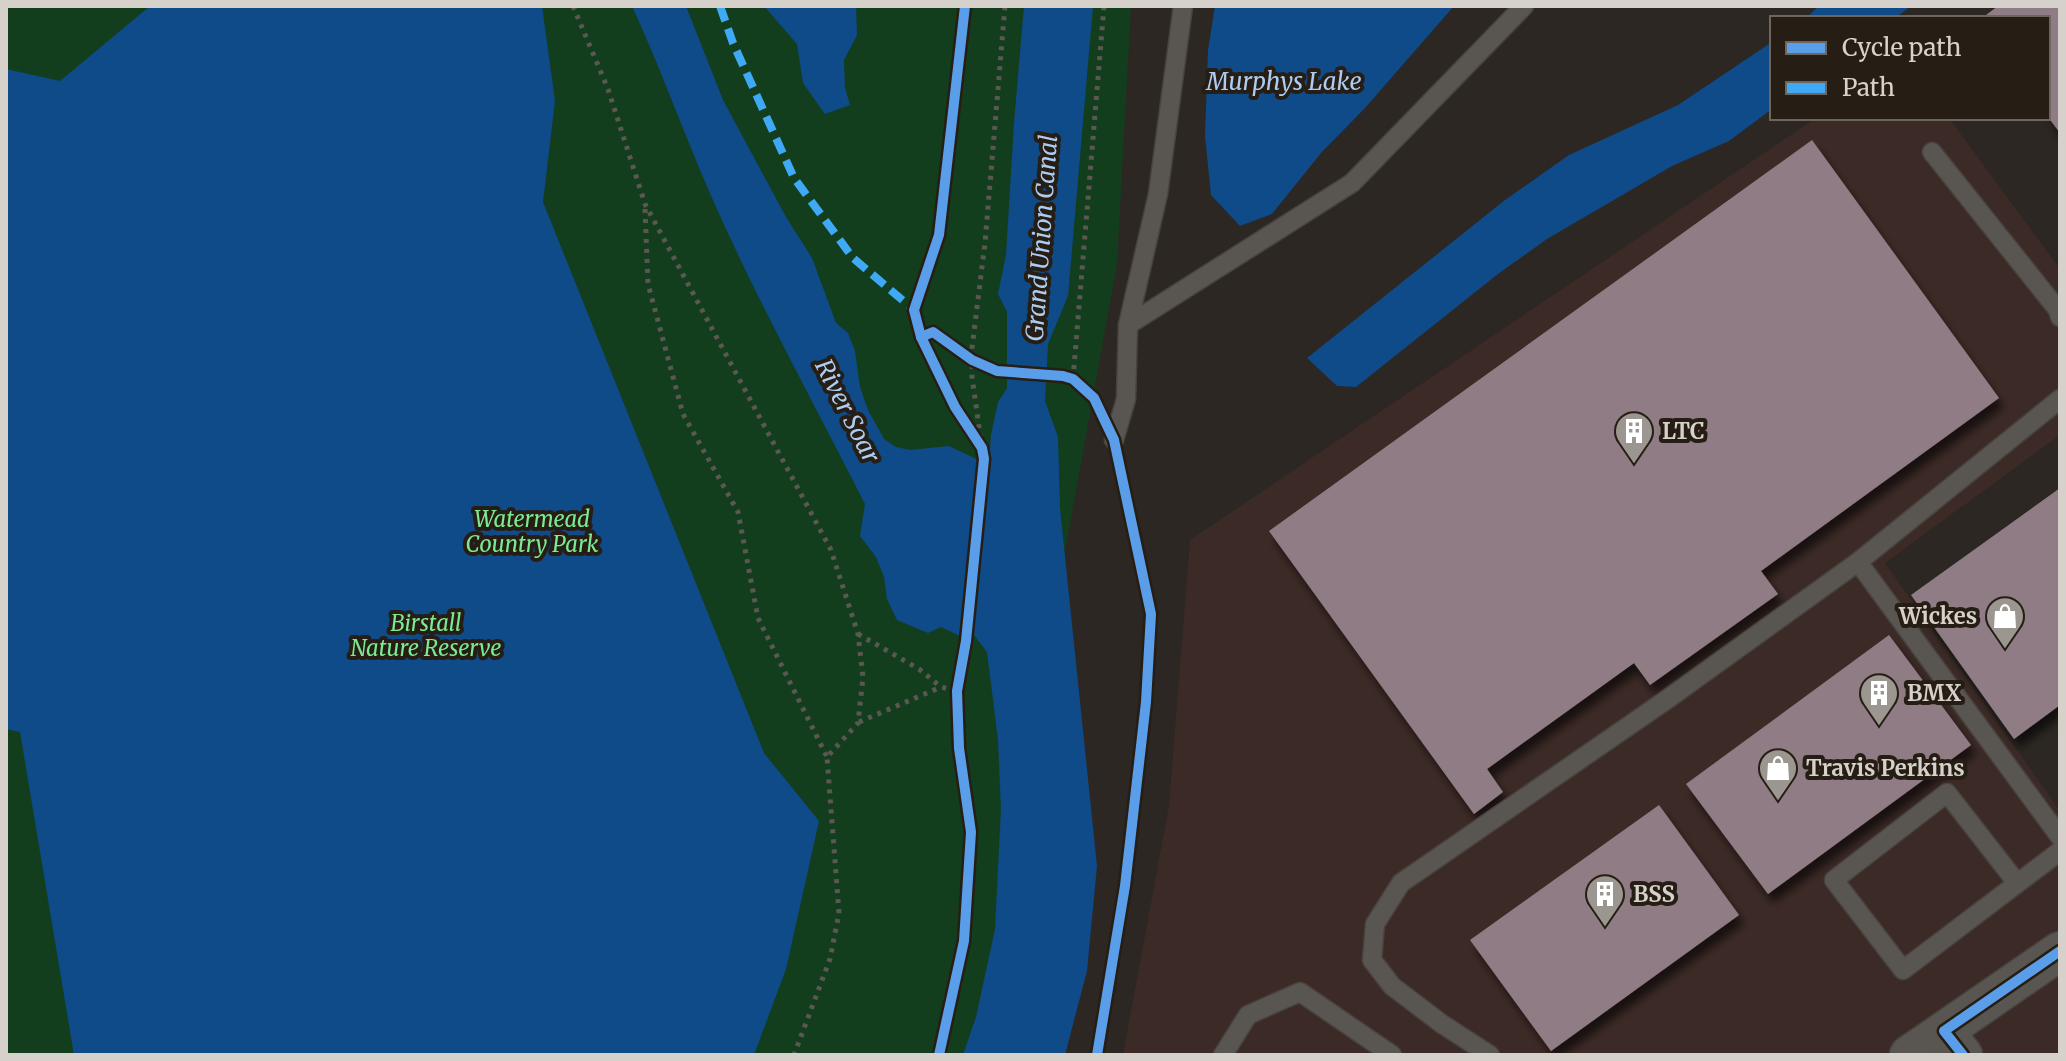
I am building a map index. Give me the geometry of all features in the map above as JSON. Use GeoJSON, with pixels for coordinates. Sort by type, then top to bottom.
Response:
{"type":"FeatureCollection","features":[{"type":"Feature","properties":{"kind":"street"},"geometry":{"type":"LineString","coordinates":[[1909,1055],[1954,1043],[2060,951]]}},
{"type":"Feature","properties":{"kind":"lane"},"geometry":{"type":"LineString","coordinates":[[1114,440],[1126,399],[1128,325],[1158,194],[1183,6]]}},
{"type":"Feature","properties":{"kind":"lane"},"geometry":{"type":"LineString","coordinates":[[1128,325],[1352,183],[1524,6]]}},
{"type":"Feature","properties":{"kind":"lane"},"geometry":{"type":"LineString","coordinates":[[1932,152],[2058,310],[2060,317]]}},
{"type":"Feature","properties":{"kind":"lane"},"geometry":{"type":"LineString","coordinates":[[1490,1055],[1392,986],[1372,960],[1375,924],[1401,883],[1669,698],[1858,562],[2060,399]]}},
{"type":"Feature","properties":{"kind":"lane"},"geometry":{"type":"LineString","coordinates":[[1858,562],[2060,837]]}},
{"type":"Feature","properties":{"kind":"lane"},"geometry":{"type":"LineString","coordinates":[[2017,883],[1947,793],[1834,880],[1903,970],[2060,851]]}},
{"type":"Feature","properties":{"kind":"lane"},"geometry":{"type":"LineString","coordinates":[[1223,1055],[1248,1015],[1300,992],[1392,1055]]}},
{"type":"Feature","properties":{"kind":"path"},"geometry":{"type":"LineString","coordinates":[[573,6],[608,89],[645,204],[831,550],[858,634],[863,677],[858,723]]}},
{"type":"Feature","properties":{"kind":"path"},"geometry":{"type":"LineString","coordinates":[[983,453],[967,356],[985,243],[1005,6]]}},
{"type":"Feature","properties":{"kind":"path"},"geometry":{"type":"LineString","coordinates":[[1084,389],[1068,377],[1104,6]]}},
{"type":"Feature","properties":{"kind":"path"},"geometry":{"type":"LineString","coordinates":[[645,204],[648,284],[683,414],[738,512],[758,618],[827,757],[839,913],[830,959],[794,1055]]}},
{"type":"Feature","properties":{"kind":"path"},"geometry":{"type":"LineString","coordinates":[[967,356],[985,366]]}},
{"type":"Feature","properties":{"kind":"path"},"geometry":{"type":"LineString","coordinates":[[968,428],[983,453]]}},
{"type":"Feature","properties":{"kind":"path"},"geometry":{"type":"LineString","coordinates":[[858,634],[919,669],[941,687],[957,691]]}},
{"type":"Feature","properties":{"kind":"path"},"geometry":{"type":"LineString","coordinates":[[958,705],[959,678]]}},
{"type":"Feature","properties":{"kind":"path"},"geometry":{"type":"LineString","coordinates":[[827,757],[858,723],[941,687]]}},
{"type":"Feature","properties":{"kind":"shaded area"},"geometry":{"type":"Polygon","coordinates":[[[1813,120],[1950,120],[2060,269],[2060,435],[1885,563],[2060,811],[2060,1055],[1123,1055],[1169,805],[1190,540],[1813,120]]]}},
{"type":"Feature","properties":{"kind":"green space","name":"Watermead Country Park"},"geometry":{"type":"Polygon","coordinates":[[[6,6],[1131,6],[1117,264],[974,1055],[6,1055],[6,6]]]}},
{"type":"Feature","properties":{"kind":"water","name":"Watermead Country Park"},"geometry":{"type":"Polygon","coordinates":[[[150,6],[542,6],[555,101],[543,202],[764,753],[819,821],[786,969],[754,1055],[74,1055],[20,732],[6,729],[6,69],[60,81],[150,6]]]}},
{"type":"Feature","properties":{"kind":"water"},"geometry":{"type":"Polygon","coordinates":[[[632,6],[686,6],[723,100],[786,217],[812,258],[836,323],[848,333],[855,351],[860,387],[884,439],[896,447],[910,450],[949,446],[989,465],[998,402],[1007,388],[1007,312],[998,294],[1006,255],[1024,6],[1093,6],[1068,296],[1048,344],[1045,401],[1058,437],[1060,508],[1097,866],[1087,971],[1065,1055],[963,1055],[976,1017],[995,929],[1001,809],[998,740],[987,652],[974,635],[958,635],[941,627],[928,633],[897,620],[887,599],[884,577],[876,557],[860,536],[865,504],[730,237],[632,6]]]}},
{"type":"Feature","properties":{"kind":"water"},"geometry":{"type":"Polygon","coordinates":[[[764,6],[856,6],[857,35],[844,60],[845,88],[850,105],[825,114],[803,83],[797,44],[764,6]]]}},
{"type":"Feature","properties":{"kind":"water","name":"Murphys Lake"},"geometry":{"type":"Polygon","coordinates":[[[1215,6],[1454,6],[1365,108],[1321,153],[1272,214],[1240,226],[1211,195],[1205,136],[1208,50],[1215,6]]]}},
{"type":"Feature","properties":{"kind":"water"},"geometry":{"type":"Polygon","coordinates":[[[1819,6],[1911,6],[1898,16],[1808,16],[1819,6]]]}},
{"type":"Feature","properties":{"kind":"water"},"geometry":{"type":"Polygon","coordinates":[[[1770,43],[1770,110],[1729,141],[1672,166],[1547,239],[1356,387],[1337,386],[1307,358],[1505,200],[1569,155],[1678,105],[1770,43]]]}},
{"type":"Feature","properties":{"kind":"building"},"geometry":{"type":"Polygon","coordinates":[[[1998,6],[2060,6],[2060,133],[2050,120],[2050,16],[1985,16],[1998,6]]]}},
{"type":"Feature","properties":{"kind":"building","name":"LTC"},"geometry":{"type":"Polygon","coordinates":[[[1812,140],[1999,398],[1761,571],[1778,594],[1650,685],[1634,663],[1487,769],[1503,792],[1474,814],[1269,531],[1812,140]]]}},
{"type":"Feature","properties":{"kind":"building","name":"Wickes"},"geometry":{"type":"Polygon","coordinates":[[[2060,488],[2060,705],[2014,739],[1911,595],[2060,488]]]}},
{"type":"Feature","properties":{"kind":"building"},"geometry":{"type":"Polygon","coordinates":[[[1889,635],[1971,745],[1768,894],[1686,784],[1889,635]]]}},
{"type":"Feature","properties":{"kind":"building","name":"BSS"},"geometry":{"type":"Polygon","coordinates":[[[1659,805],[1739,915],[1551,1051],[1470,940],[1659,805]]]}},
{"type":"Feature","properties":{"kind":"marked path"},"geometry":{"type":"LineString","coordinates":[[720,6],[733,43],[794,178],[853,258],[914,310]]}},
{"type":"Feature","properties":{"kind":"cycle path"},"geometry":{"type":"LineString","coordinates":[[939,1055],[964,941],[971,832],[959,748],[957,691],[966,641],[984,459],[982,448],[955,407],[921,337],[914,310],[939,235],[965,6]]}},
{"type":"Feature","properties":{"kind":"cycle path"},"geometry":{"type":"LineString","coordinates":[[921,337],[933,332],[972,360],[997,371],[1073,379],[1094,398],[1114,440],[1151,614],[1146,702],[1125,886],[1097,1055]]}},
{"type":"Feature","properties":{"kind":"cycle path"},"geometry":{"type":"LineString","coordinates":[[1963,1055],[1944,1031],[2060,951]]}},
{"type":"Feature","properties":{"kind":"place","name":"LTC"},"geometry":{"type":"Point","coordinates":[1634,465]}},
{"type":"Feature","properties":{"kind":"place","name":"Wickes"},"geometry":{"type":"Point","coordinates":[2005,650]}},
{"type":"Feature","properties":{"kind":"place","name":"BMX"},"geometry":{"type":"Point","coordinates":[1879,727]}},
{"type":"Feature","properties":{"kind":"place","name":"Travis Perkins"},"geometry":{"type":"Point","coordinates":[1778,802]}},
{"type":"Feature","properties":{"kind":"place","name":"BSS"},"geometry":{"type":"Point","coordinates":[1605,928]}},
{"type":"Feature","properties":{"kind":"water label","name":"Grand Union Canal"},"geometry":{"type":"Point","coordinates":[1042,238]}},
{"type":"Feature","properties":{"kind":"water label","name":"River Soar"},"geometry":{"type":"Point","coordinates":[847,411]}},
{"type":"Feature","properties":{"kind":"park label","name":"Birstall Nature Reserve"},"geometry":{"type":"Point","coordinates":[426,636]}}]}
